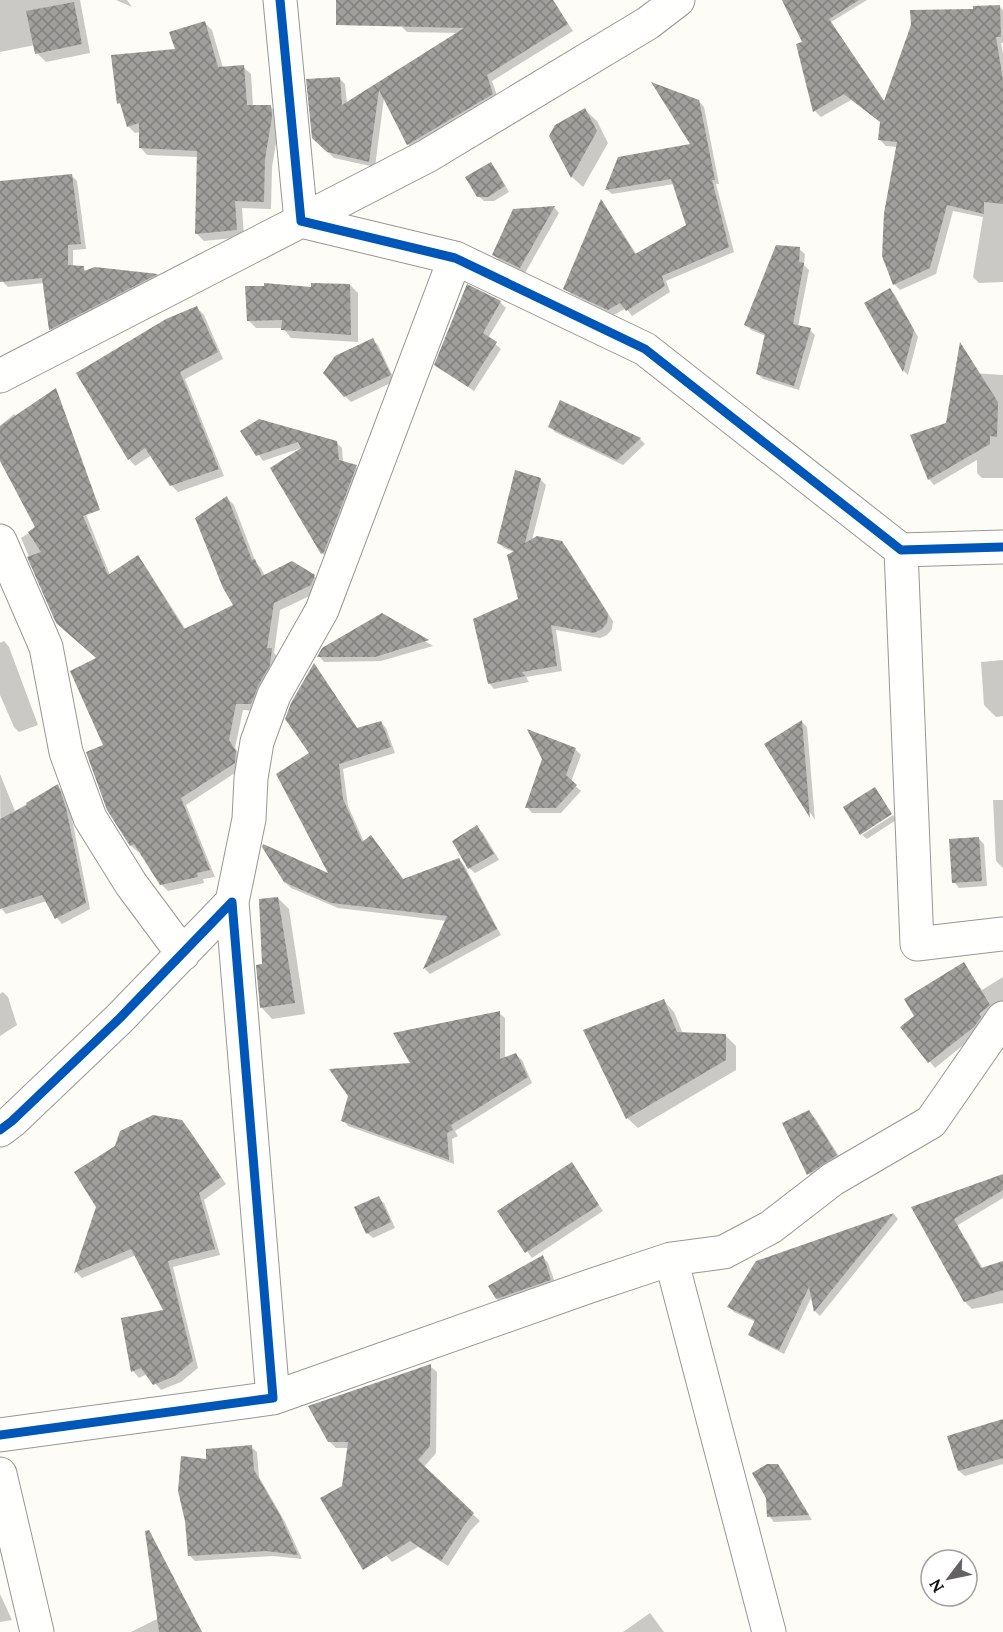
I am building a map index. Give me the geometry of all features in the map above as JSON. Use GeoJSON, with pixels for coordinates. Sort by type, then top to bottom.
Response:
{"type":"FeatureCollection","features":[{"type":"Feature","properties":{"kind":"street"},"geometry":{"type":"LineString","coordinates":[[280,0],[301,221]]}},
{"type":"Feature","properties":{"kind":"street"},"geometry":{"type":"LineString","coordinates":[[0,376],[427,156],[648,23],[678,0]]}},
{"type":"Feature","properties":{"kind":"street"},"geometry":{"type":"LineString","coordinates":[[301,221],[455,258],[645,349],[901,550],[1003,547]]}},
{"type":"Feature","properties":{"kind":"street"},"geometry":{"type":"LineString","coordinates":[[273,1398],[232,902],[249,819],[251,778],[257,742],[274,695],[322,610],[455,258]]}},
{"type":"Feature","properties":{"kind":"street"},"geometry":{"type":"LineString","coordinates":[[0,541],[45,647],[66,752],[90,818],[132,884],[183,954]]}},
{"type":"Feature","properties":{"kind":"street"},"geometry":{"type":"LineString","coordinates":[[901,550],[917,944],[1003,934]]}},
{"type":"Feature","properties":{"kind":"street"},"geometry":{"type":"LineString","coordinates":[[0,1130],[112,1026],[232,902]]}},
{"type":"Feature","properties":{"kind":"street"},"geometry":{"type":"LineString","coordinates":[[0,1435],[273,1398],[672,1259],[724,1252],[771,1227],[833,1179],[931,1122],[1003,1018]]}},
{"type":"Feature","properties":{"kind":"street"},"geometry":{"type":"LineString","coordinates":[[672,1259],[769,1632]]}},
{"type":"Feature","properties":{"kind":"street"},"geometry":{"type":"LineString","coordinates":[[0,1474],[38,1632]]}},
{"type":"Feature","properties":{"kind":"building"},"geometry":{"type":"Polygon","coordinates":[[[336,0],[553,0],[568,24],[487,75],[493,94],[407,145],[379,90],[369,162],[327,152],[312,138],[306,79],[340,77],[342,105],[464,28],[336,25],[336,0]]]}},
{"type":"Feature","properties":{"kind":"building"},"geometry":{"type":"Polygon","coordinates":[[[782,0],[859,0],[829,19],[884,101],[911,25],[910,10],[973,9],[973,6],[1000,5],[1001,37],[996,37],[1003,80],[1003,204],[984,202],[984,214],[947,205],[930,268],[893,285],[882,256],[884,213],[897,142],[878,140],[880,122],[844,94],[813,112],[796,44],[802,42],[782,0]]]}},
{"type":"Feature","properties":{"kind":"building"},"geometry":{"type":"Polygon","coordinates":[[[74,2],[82,44],[35,54],[26,11],[74,2]]]}},
{"type":"Feature","properties":{"kind":"building"},"geometry":{"type":"Polygon","coordinates":[[[205,21],[218,67],[244,65],[247,105],[271,105],[272,117],[265,159],[264,202],[235,201],[237,230],[195,234],[197,151],[139,148],[139,123],[127,127],[120,103],[117,104],[111,55],[175,49],[169,32],[205,21]]]}},
{"type":"Feature","properties":{"kind":"building"},"geometry":{"type":"Polygon","coordinates":[[[651,82],[699,100],[715,180],[712,180],[729,247],[662,276],[665,286],[626,311],[620,303],[608,310],[563,289],[601,199],[635,254],[686,225],[671,179],[605,190],[618,157],[690,144],[651,82]]]}},
{"type":"Feature","properties":{"kind":"building"},"geometry":{"type":"Polygon","coordinates":[[[585,108],[597,131],[571,178],[549,136],[555,125],[585,108]]]}},
{"type":"Feature","properties":{"kind":"building"},"geometry":{"type":"Polygon","coordinates":[[[491,162],[505,186],[488,197],[477,197],[465,177],[491,162]]]}},
{"type":"Feature","properties":{"kind":"building"},"geometry":{"type":"Polygon","coordinates":[[[72,174],[81,244],[68,245],[68,265],[84,266],[84,271],[95,267],[158,274],[49,330],[42,278],[0,282],[0,181],[72,174]]]}},
{"type":"Feature","properties":{"kind":"building"},"geometry":{"type":"Polygon","coordinates":[[[555,206],[520,268],[492,255],[513,209],[555,206]]]}},
{"type":"Feature","properties":{"kind":"building"},"geometry":{"type":"Polygon","coordinates":[[[776,245],[800,247],[799,262],[804,263],[793,324],[811,328],[794,386],[756,374],[765,334],[744,325],[776,245]]]}},
{"type":"Feature","properties":{"kind":"building"},"geometry":{"type":"Polygon","coordinates":[[[264,283],[311,287],[311,283],[350,284],[351,335],[281,330],[282,320],[247,321],[245,286],[264,286],[264,283]]]}},
{"type":"Feature","properties":{"kind":"building"},"geometry":{"type":"Polygon","coordinates":[[[467,284],[501,301],[483,333],[497,342],[468,387],[434,365],[467,284]]]}},
{"type":"Feature","properties":{"kind":"building"},"geometry":{"type":"Polygon","coordinates":[[[890,288],[914,330],[903,372],[864,303],[890,288]]]}},
{"type":"Feature","properties":{"kind":"building"},"geometry":{"type":"Polygon","coordinates":[[[197,306],[218,352],[180,372],[219,469],[170,486],[145,448],[128,460],[76,373],[166,319],[197,306]]]}},
{"type":"Feature","properties":{"kind":"building"},"geometry":{"type":"Polygon","coordinates":[[[373,338],[391,375],[344,397],[323,373],[335,356],[373,338]]]}},
{"type":"Feature","properties":{"kind":"building"},"geometry":{"type":"Polygon","coordinates":[[[960,342],[998,402],[997,437],[990,436],[990,444],[928,480],[910,435],[946,423],[960,342]]]}},
{"type":"Feature","properties":{"kind":"building"},"geometry":{"type":"Polygon","coordinates":[[[56,388],[100,510],[83,516],[108,575],[138,555],[184,629],[233,605],[223,588],[195,518],[227,496],[252,560],[255,559],[262,576],[292,561],[315,575],[311,585],[274,603],[267,648],[272,648],[270,665],[251,704],[236,704],[229,740],[236,751],[235,763],[181,798],[210,870],[197,873],[198,877],[160,885],[134,844],[130,846],[107,810],[86,752],[103,745],[70,671],[96,658],[56,623],[27,557],[41,552],[28,532],[35,527],[0,461],[0,426],[56,388]]]}},
{"type":"Feature","properties":{"kind":"building"},"geometry":{"type":"Polygon","coordinates":[[[560,400],[641,438],[617,460],[548,427],[560,400]]]}},
{"type":"Feature","properties":{"kind":"building"},"geometry":{"type":"Polygon","coordinates":[[[259,419],[337,441],[339,460],[357,465],[324,552],[321,554],[270,468],[301,448],[298,442],[256,456],[240,431],[259,419]]]}},
{"type":"Feature","properties":{"kind":"building"},"geometry":{"type":"Polygon","coordinates":[[[515,470],[541,478],[525,543],[537,536],[562,541],[608,614],[607,623],[594,633],[551,625],[557,666],[522,672],[525,676],[488,684],[473,619],[518,599],[507,555],[514,551],[497,543],[515,470]]]}},
{"type":"Feature","properties":{"kind":"building"},"geometry":{"type":"Polygon","coordinates":[[[382,613],[429,640],[375,657],[317,657],[322,648],[382,613]]]}},
{"type":"Feature","properties":{"kind":"building"},"geometry":{"type":"Polygon","coordinates":[[[314,663],[357,728],[381,721],[391,747],[339,764],[343,799],[362,842],[371,835],[403,879],[459,858],[497,929],[423,969],[447,916],[331,903],[284,882],[262,847],[263,844],[328,873],[276,774],[309,753],[285,719],[291,703],[314,663]]]}},
{"type":"Feature","properties":{"kind":"building"},"geometry":{"type":"Polygon","coordinates":[[[802,720],[810,818],[764,744],[802,720]]]}},
{"type":"Feature","properties":{"kind":"building"},"geometry":{"type":"Polygon","coordinates":[[[527,729],[576,748],[566,775],[577,785],[556,808],[525,808],[542,759],[527,729]]]}},
{"type":"Feature","properties":{"kind":"building"},"geometry":{"type":"Polygon","coordinates":[[[58,784],[66,808],[86,903],[55,919],[42,895],[0,909],[0,819],[27,805],[26,803],[58,784]]]}},
{"type":"Feature","properties":{"kind":"building"},"geometry":{"type":"Polygon","coordinates":[[[875,787],[892,814],[860,835],[843,807],[875,787]]]}},
{"type":"Feature","properties":{"kind":"building"},"geometry":{"type":"Polygon","coordinates":[[[477,825],[494,854],[468,869],[452,841],[477,825]]]}},
{"type":"Feature","properties":{"kind":"building"},"geometry":{"type":"Polygon","coordinates":[[[979,837],[982,881],[952,883],[949,839],[979,837]]]}},
{"type":"Feature","properties":{"kind":"building"},"geometry":{"type":"Polygon","coordinates":[[[278,897],[295,1003],[260,1008],[256,965],[262,964],[259,899],[278,897]]]}},
{"type":"Feature","properties":{"kind":"building"},"geometry":{"type":"Polygon","coordinates":[[[964,962],[990,1005],[979,1014],[981,1017],[974,1027],[928,1063],[900,1027],[914,1016],[904,999],[964,962]]]}},
{"type":"Feature","properties":{"kind":"building"},"geometry":{"type":"Polygon","coordinates":[[[664,999],[677,1032],[726,1034],[726,1060],[626,1119],[583,1030],[664,999]]]}},
{"type":"Feature","properties":{"kind":"building"},"geometry":{"type":"Polygon","coordinates":[[[500,1011],[500,1059],[516,1053],[528,1077],[451,1125],[453,1130],[447,1133],[449,1160],[341,1121],[348,1096],[329,1069],[410,1063],[393,1033],[500,1011]]]}},
{"type":"Feature","properties":{"kind":"building"},"geometry":{"type":"Polygon","coordinates":[[[809,1110],[837,1155],[807,1175],[782,1123],[809,1110]]]}},
{"type":"Feature","properties":{"kind":"building"},"geometry":{"type":"Polygon","coordinates":[[[153,1115],[182,1120],[221,1177],[199,1193],[215,1249],[168,1261],[193,1361],[175,1376],[153,1385],[141,1368],[131,1372],[121,1318],[163,1310],[131,1249],[74,1273],[96,1207],[74,1172],[115,1146],[120,1131],[153,1115]]]}},
{"type":"Feature","properties":{"kind":"building"},"geometry":{"type":"Polygon","coordinates":[[[572,1162],[599,1205],[525,1253],[497,1211],[572,1162]]]}},
{"type":"Feature","properties":{"kind":"building"},"geometry":{"type":"Polygon","coordinates":[[[1003,1174],[1003,1190],[954,1219],[981,1268],[1003,1261],[1003,1290],[964,1302],[911,1207],[1003,1174]]]}},
{"type":"Feature","properties":{"kind":"building"},"geometry":{"type":"Polygon","coordinates":[[[379,1196],[391,1222],[366,1234],[354,1207],[379,1196]]]}},
{"type":"Feature","properties":{"kind":"building"},"geometry":{"type":"Polygon","coordinates":[[[894,1213],[814,1312],[809,1287],[779,1350],[748,1335],[755,1320],[727,1307],[756,1261],[894,1213]]]}},
{"type":"Feature","properties":{"kind":"building"},"geometry":{"type":"Polygon","coordinates":[[[543,1255],[551,1280],[496,1299],[488,1286],[543,1255]]]}},
{"type":"Feature","properties":{"kind":"building"},"geometry":{"type":"Polygon","coordinates":[[[431,1364],[430,1446],[418,1460],[474,1513],[441,1561],[410,1541],[363,1570],[320,1498],[342,1486],[348,1442],[328,1442],[308,1406],[431,1364]]]}},
{"type":"Feature","properties":{"kind":"building"},"geometry":{"type":"Polygon","coordinates":[[[1003,1419],[1003,1458],[958,1471],[947,1436],[1003,1419]]]}},
{"type":"Feature","properties":{"kind":"building"},"geometry":{"type":"Polygon","coordinates":[[[252,1445],[254,1470],[280,1515],[298,1555],[266,1551],[188,1556],[185,1521],[178,1491],[181,1456],[206,1459],[206,1449],[252,1445]]]}},
{"type":"Feature","properties":{"kind":"building"},"geometry":{"type":"Polygon","coordinates":[[[767,1464],[778,1464],[809,1515],[767,1517],[766,1498],[752,1473],[767,1464]]]}},
{"type":"Feature","properties":{"kind":"building"},"geometry":{"type":"Polygon","coordinates":[[[149,1530],[202,1632],[159,1632],[145,1531],[149,1530]]]}},
{"type":"Feature","properties":{"kind":"cycle path"},"geometry":{"type":"LineString","coordinates":[[280,0],[301,221],[455,258],[645,349],[901,550],[1003,547]]}},
{"type":"Feature","properties":{"kind":"cycle path"},"geometry":{"type":"LineString","coordinates":[[0,1130],[120,1018],[232,902],[273,1398],[0,1435]]}}]}
